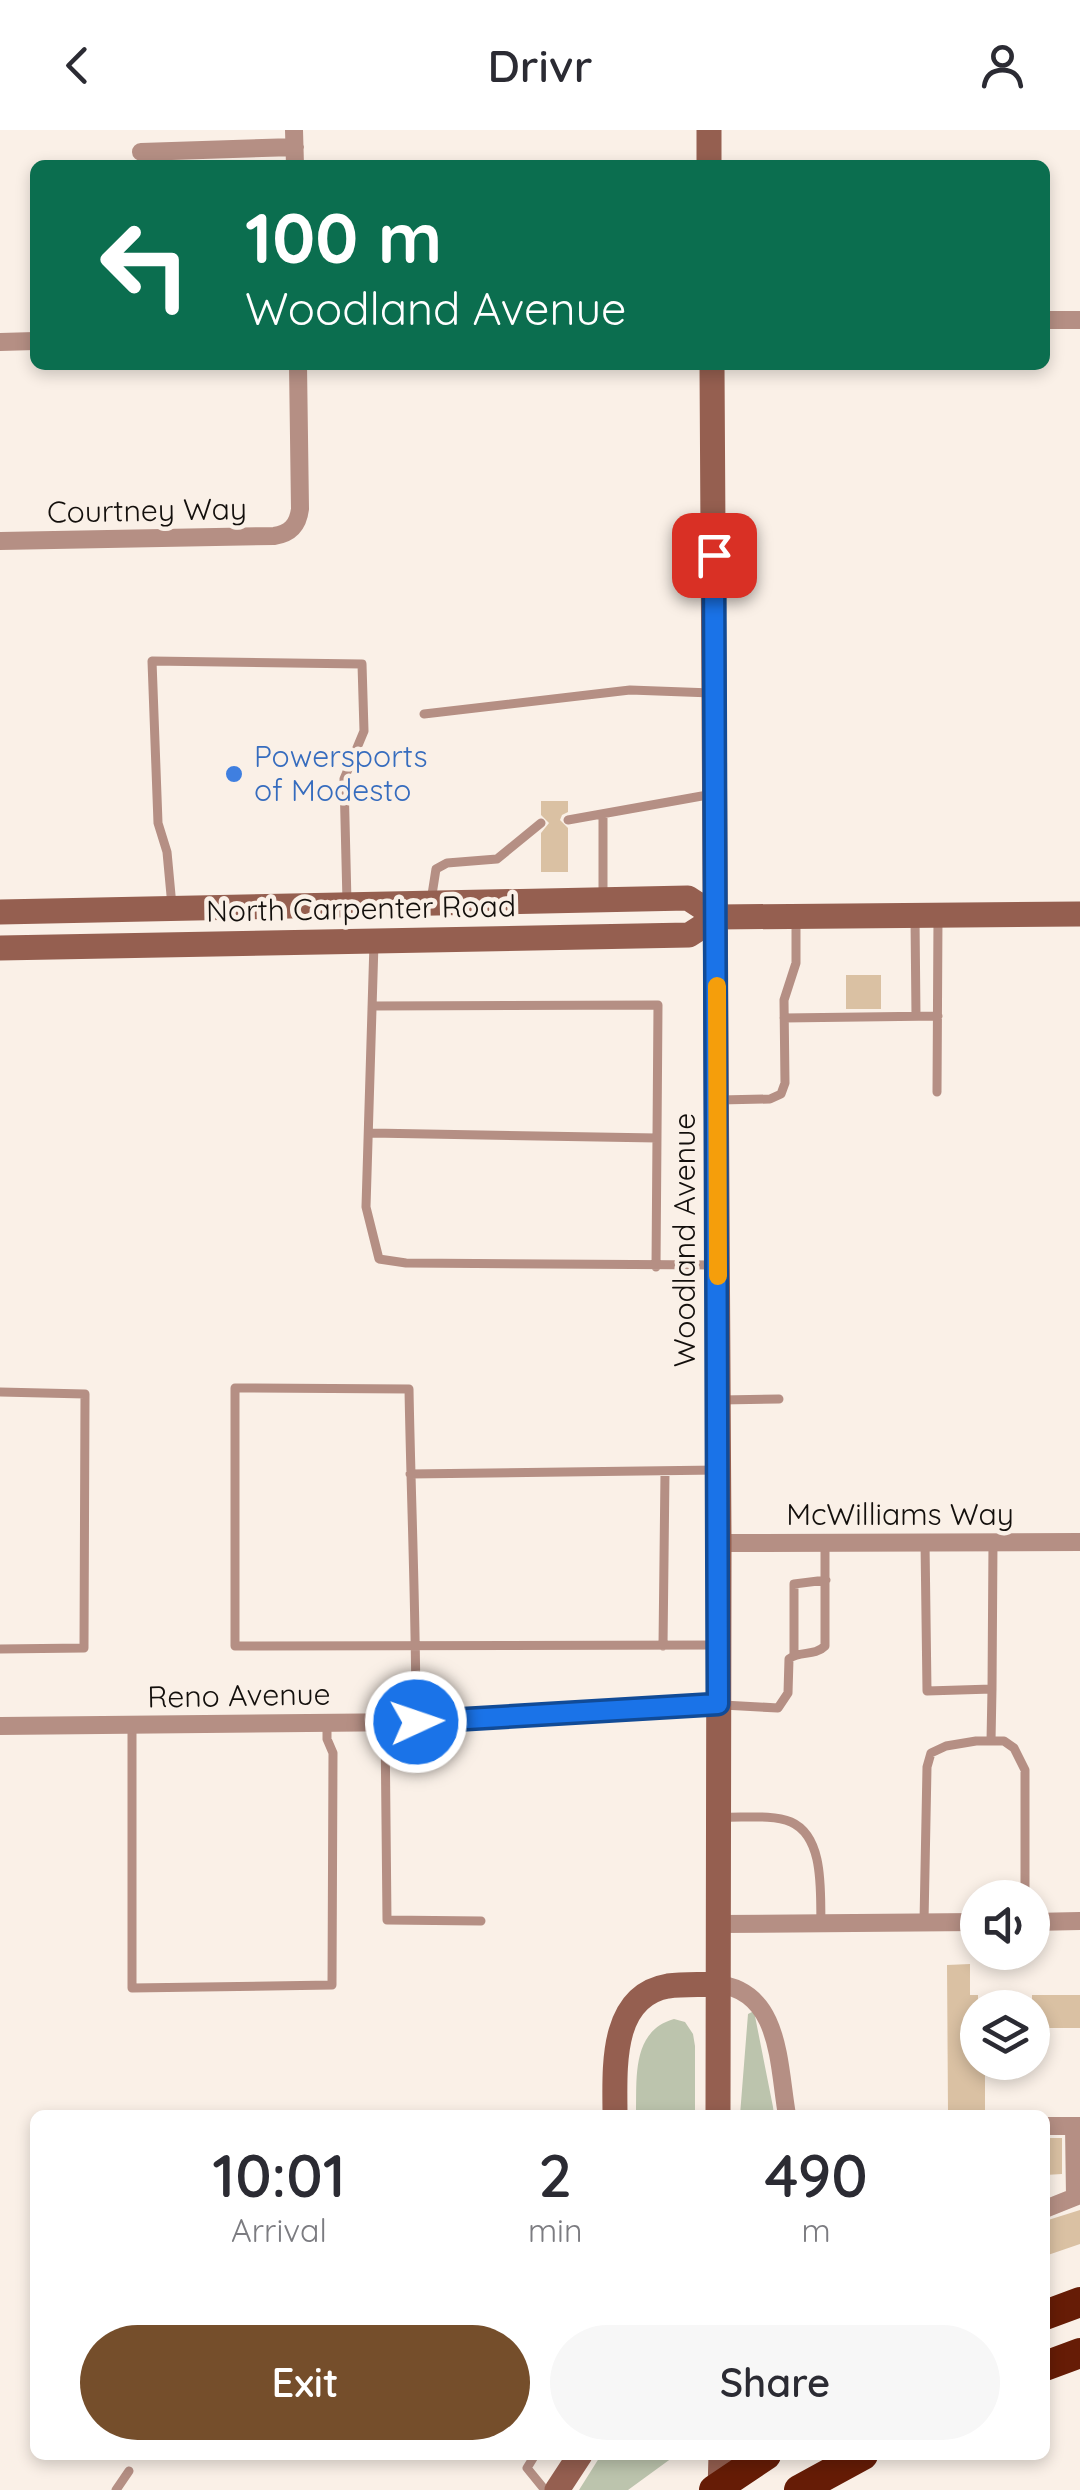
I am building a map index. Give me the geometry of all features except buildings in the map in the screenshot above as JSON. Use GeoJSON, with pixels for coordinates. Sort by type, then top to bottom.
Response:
{"type":"FeatureCollection","features":[{"type":"Feature","properties":{"kind":"highway"},"geometry":{"type":"LineString","coordinates":[[1050,2313],[1080,2302]]}},
{"type":"Feature","properties":{"kind":"highway"},"geometry":{"type":"LineString","coordinates":[[1050,2364],[1080,2353]]}},
{"type":"Feature","properties":{"kind":"highway"},"geometry":{"type":"LineString","coordinates":[[717,2490],[759,2460]]}},
{"type":"Feature","properties":{"kind":"highway"},"geometry":{"type":"LineString","coordinates":[[799,2490],[854,2460]]}},
{"type":"Feature","properties":{"kind":"street"},"geometry":{"type":"LineString","coordinates":[[708,130],[709,160]]}},
{"type":"Feature","properties":{"kind":"street"},"geometry":{"type":"LineString","coordinates":[[142,152],[294,147]]}},
{"type":"Feature","properties":{"kind":"street"},"geometry":{"type":"LineString","coordinates":[[1050,320],[1080,320]]}},
{"type":"Feature","properties":{"kind":"street"},"geometry":{"type":"LineString","coordinates":[[0,342],[30,341]]}},
{"type":"Feature","properties":{"kind":"street","name":"Courtney Way"},"geometry":{"type":"LineString","coordinates":[[0,541],[274,536],[293,528],[300,509],[298,370]]}},
{"type":"Feature","properties":{"kind":"street","name":"Woodland Avenue"},"geometry":{"type":"LineString","coordinates":[[712,370],[718,1100],[718,2110]]}},
{"type":"Feature","properties":{"kind":"street","name":"North Carpenter Road"},"geometry":{"type":"LineString","coordinates":[[6,914],[688,898],[717,916],[1080,914]]}},
{"type":"Feature","properties":{"kind":"street"},"geometry":{"type":"LineString","coordinates":[[143,945],[146,934],[158,928],[270,927],[335,905]]}},
{"type":"Feature","properties":{"kind":"street","name":"North Carpenter Road"},"geometry":{"type":"LineString","coordinates":[[0,948],[689,935],[717,916]]}},
{"type":"Feature","properties":{"kind":"street","name":"McWilliams Way"},"geometry":{"type":"LineString","coordinates":[[719,1543],[1080,1542]]}},
{"type":"Feature","properties":{"kind":"street","name":"Reno Avenue"},"geometry":{"type":"LineString","coordinates":[[0,1726],[416,1722],[718,1704]]}},
{"type":"Feature","properties":{"kind":"street"},"geometry":{"type":"LineString","coordinates":[[1050,1922],[1080,1921]]}},
{"type":"Feature","properties":{"kind":"street"},"geometry":{"type":"LineString","coordinates":[[718,1924],[960,1922]]}},
{"type":"Feature","properties":{"kind":"street"},"geometry":{"type":"LineString","coordinates":[[615,2110],[615,2054],[626,2018],[649,1993],[666,1986],[717,1984],[745,1991],[770,2018],[786,2110]]}},
{"type":"Feature","properties":{"kind":"street"},"geometry":{"type":"LineString","coordinates":[[1050,2126],[1077,2126],[1075,2197],[1050,2207]]}},
{"type":"Feature","properties":{"kind":"street"},"geometry":{"type":"LineString","coordinates":[[557,2490],[577,2460]]}},
{"type":"Feature","properties":{"kind":"street"},"geometry":{"type":"LineString","coordinates":[[717,2490],[720,2460]]}},
{"type":"Feature","properties":{"kind":"lane"},"geometry":{"type":"LineString","coordinates":[[172,908],[168,852],[158,823],[152,661],[362,664],[364,731],[344,779],[335,905]]}},
{"type":"Feature","properties":{"kind":"lane"},"geometry":{"type":"LineString","coordinates":[[424,714],[630,690],[715,693]]}},
{"type":"Feature","properties":{"kind":"lane"},"geometry":{"type":"LineString","coordinates":[[568,820],[716,794]]}},
{"type":"Feature","properties":{"kind":"lane"},"geometry":{"type":"LineString","coordinates":[[602,815],[604,900]]}},
{"type":"Feature","properties":{"kind":"lane"},"geometry":{"type":"LineString","coordinates":[[430,903],[436,869],[446,862],[497,858],[541,823]]}},
{"type":"Feature","properties":{"kind":"lane"},"geometry":{"type":"LineString","coordinates":[[927,915],[938,1016],[937,1092]]}},
{"type":"Feature","properties":{"kind":"lane"},"geometry":{"type":"LineString","coordinates":[[916,1016],[927,915]]}},
{"type":"Feature","properties":{"kind":"lane"},"geometry":{"type":"LineString","coordinates":[[718,1100],[781,1094],[785,1083],[787,987],[796,962],[796,916]]}},
{"type":"Feature","properties":{"kind":"lane"},"geometry":{"type":"LineString","coordinates":[[374,940],[366,1207],[378,1259],[718,1266]]}},
{"type":"Feature","properties":{"kind":"lane"},"geometry":{"type":"LineString","coordinates":[[372,1006],[658,1004],[656,1267]]}},
{"type":"Feature","properties":{"kind":"lane"},"geometry":{"type":"LineString","coordinates":[[784,1018],[938,1016]]}},
{"type":"Feature","properties":{"kind":"lane"},"geometry":{"type":"LineString","coordinates":[[371,1132],[657,1138]]}},
{"type":"Feature","properties":{"kind":"lane"},"geometry":{"type":"LineString","coordinates":[[416,1722],[415,1644],[410,1474],[409,1389],[235,1388],[235,1646],[415,1644],[719,1645]]}},
{"type":"Feature","properties":{"kind":"lane"},"geometry":{"type":"LineString","coordinates":[[0,1392],[85,1394],[85,1413],[84,1648],[0,1649]]}},
{"type":"Feature","properties":{"kind":"lane"},"geometry":{"type":"LineString","coordinates":[[718,1400],[778,1399]]}},
{"type":"Feature","properties":{"kind":"lane"},"geometry":{"type":"LineString","coordinates":[[410,1474],[719,1470]]}},
{"type":"Feature","properties":{"kind":"lane"},"geometry":{"type":"LineString","coordinates":[[663,1646],[664,1472]]}},
{"type":"Feature","properties":{"kind":"lane"},"geometry":{"type":"LineString","coordinates":[[794,1655],[811,1655],[825,1646],[824,1542]]}},
{"type":"Feature","properties":{"kind":"lane"},"geometry":{"type":"LineString","coordinates":[[925,1542],[927,1691],[992,1690]]}},
{"type":"Feature","properties":{"kind":"lane"},"geometry":{"type":"LineString","coordinates":[[992,1742],[993,1542]]}},
{"type":"Feature","properties":{"kind":"lane"},"geometry":{"type":"LineString","coordinates":[[718,1704],[778,1708],[788,1693],[787,1665],[794,1655],[794,1584],[826,1580]]}},
{"type":"Feature","properties":{"kind":"lane"},"geometry":{"type":"LineString","coordinates":[[385,1722],[388,1920],[481,1921]]}},
{"type":"Feature","properties":{"kind":"lane"},"geometry":{"type":"LineString","coordinates":[[132,1725],[132,1988],[332,1985],[333,1753],[327,1723]]}},
{"type":"Feature","properties":{"kind":"lane"},"geometry":{"type":"LineString","coordinates":[[924,1922],[927,1767],[931,1753],[946,1746],[1004,1741],[1014,1748],[1025,1770],[1025,1880]]}},
{"type":"Feature","properties":{"kind":"lane"},"geometry":{"type":"LineString","coordinates":[[718,1816],[782,1820],[795,1824],[807,1836],[818,1868],[820,1923]]}},
{"type":"Feature","properties":{"kind":"lane"},"geometry":{"type":"LineString","coordinates":[[531,2460],[527,2468],[545,2490]]}},
{"type":"Feature","properties":{"kind":"lane"},"geometry":{"type":"LineString","coordinates":[[116,2490],[129,2471]]}},
{"type":"Feature","properties":{"kind":"green space"},"geometry":{"type":"Polygon","coordinates":[[[754,2011],[773,2110],[740,2110],[748,2014],[754,2011]]]}},
{"type":"Feature","properties":{"kind":"green space"},"geometry":{"type":"Polygon","coordinates":[[[674,2019],[685,2022],[693,2034],[695,2110],[636,2110],[639,2058],[650,2034],[674,2019]]]}},
{"type":"Feature","properties":{"kind":"green space"},"geometry":{"type":"Polygon","coordinates":[[[598,2460],[669,2460],[628,2490],[579,2490],[598,2460]]]}},
{"type":"Feature","properties":{"kind":"slow traffic"},"geometry":{"type":"LineString","coordinates":[[717,986],[718,1276]]}},
{"type":"Feature","properties":{"kind":"place","name":"Powersports of Modesto"},"geometry":{"type":"Point","coordinates":[234,774]}},
{"type":"Feature","properties":{"kind":"route"},"geometry":{"type":"LineString","coordinates":[[416,1722],[718,1704],[714,555]]}}]}
